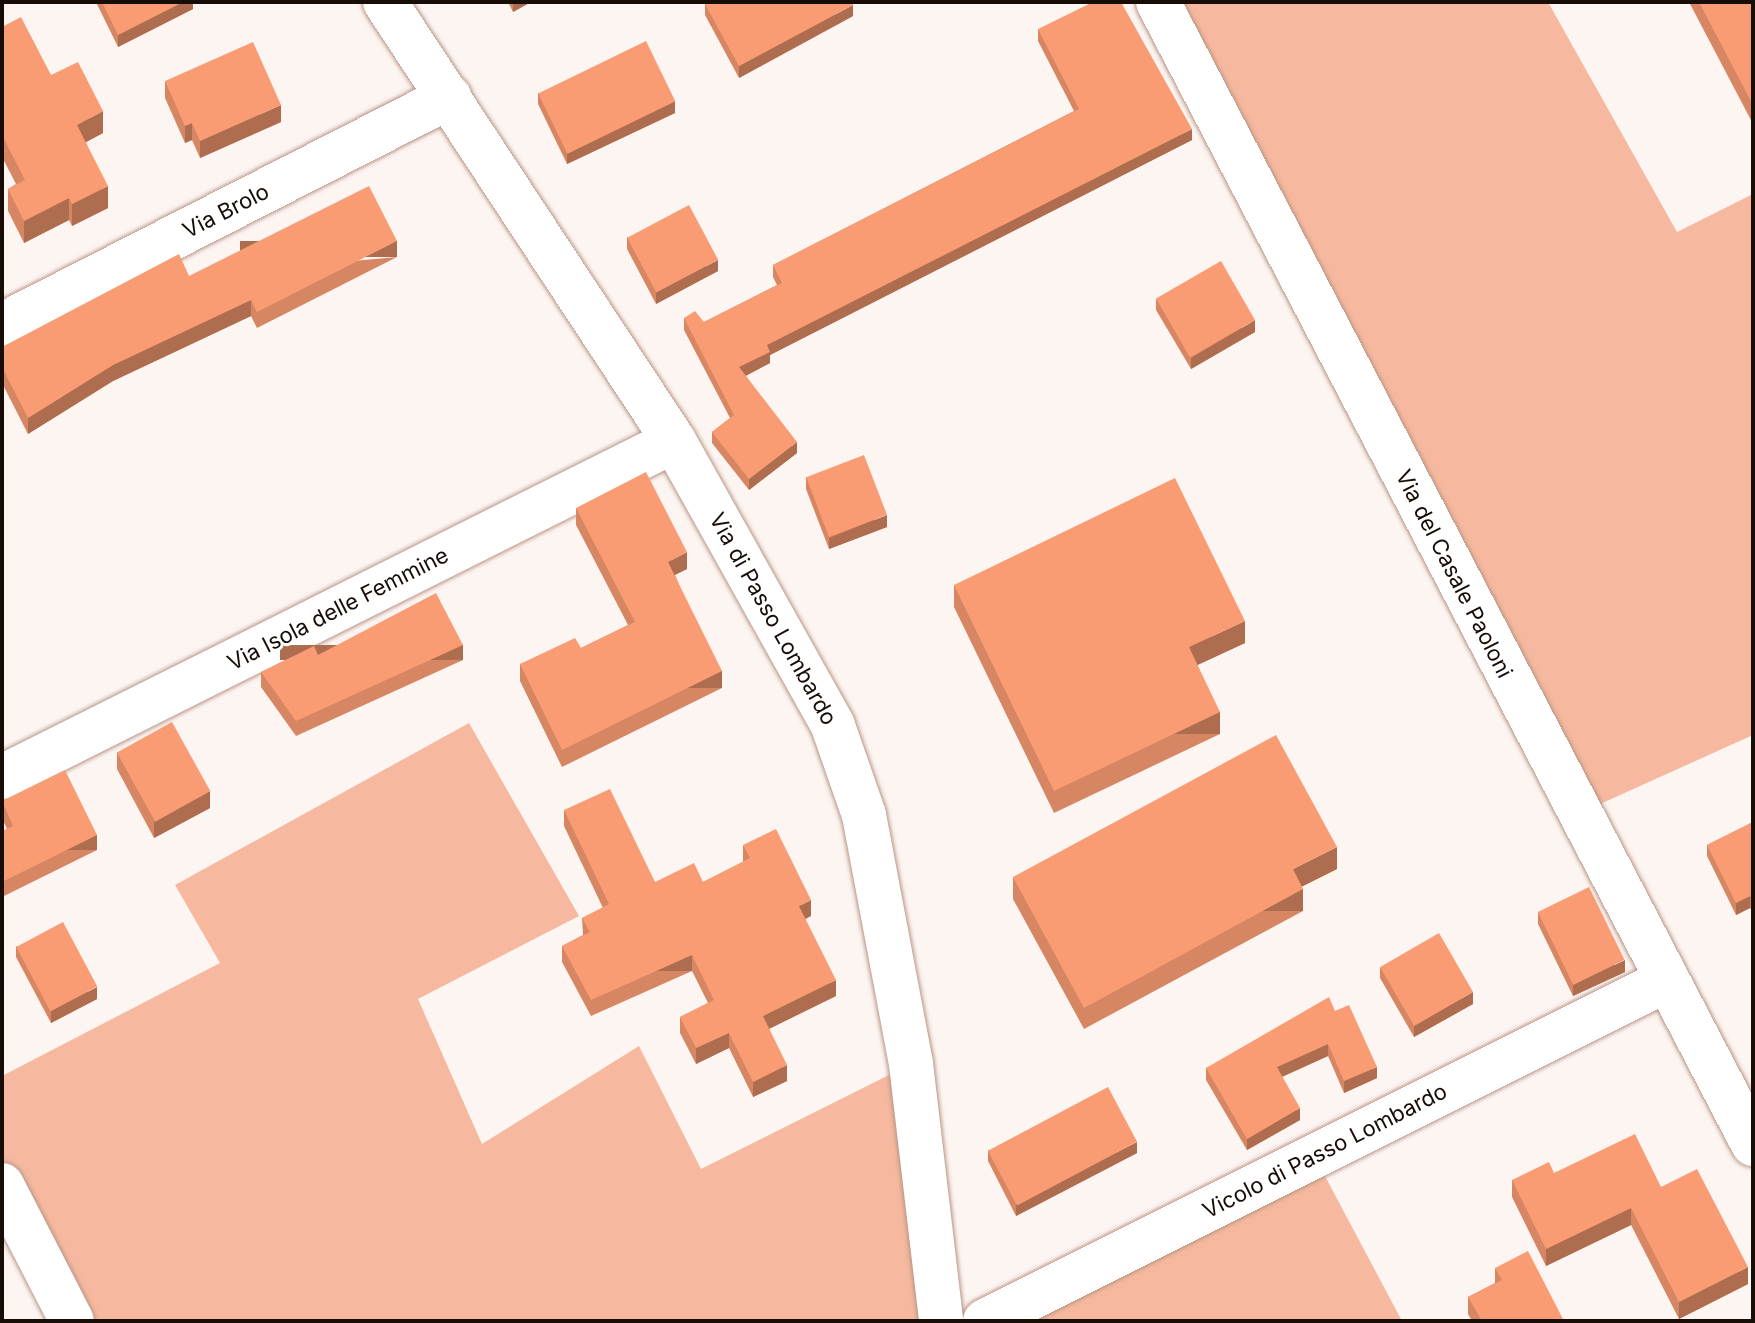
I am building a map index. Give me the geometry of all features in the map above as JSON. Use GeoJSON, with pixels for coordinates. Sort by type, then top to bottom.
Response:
{"type":"FeatureCollection","features":[{"type":"Feature","properties":{"kind":"street","name":"Via di Passo Lombardo"},"geometry":{"type":"LineString","coordinates":[[385,2],[674,441],[794,648],[858,793],[911,1064],[941,1321]]}},
{"type":"Feature","properties":{"kind":"street","name":"Via del Casale Paoloni"},"geometry":{"type":"LineString","coordinates":[[1158,2],[1665,981],[1753,1144]]}},
{"type":"Feature","properties":{"kind":"street","name":"Via Brolo"},"geometry":{"type":"LineString","coordinates":[[2,325],[449,97]]}},
{"type":"Feature","properties":{"kind":"street","name":"Via Isola delle Femmine"},"geometry":{"type":"LineString","coordinates":[[2,777],[674,441]]}},
{"type":"Feature","properties":{"kind":"street","name":"Vicolo di Passo Lombardo"},"geometry":{"type":"LineString","coordinates":[[985,1321],[1665,981]]}},
{"type":"Feature","properties":{"kind":"street"},"geometry":{"type":"LineString","coordinates":[[2,1185],[72,1321]]}},
{"type":"Feature","properties":{"kind":"shaded area"},"geometry":{"type":"Polygon","coordinates":[[[1158,2],[1548,2],[1677,232],[1753,194],[1753,735],[1578,814],[1158,2]]]}},
{"type":"Feature","properties":{"kind":"shaded area"},"geometry":{"type":"Polygon","coordinates":[[[469,723],[579,916],[418,999],[482,1144],[639,1046],[701,1169],[899,1070],[919,1321],[83,1321],[2,1160],[2,1076],[220,963],[175,885],[469,723]]]}},
{"type":"Feature","properties":{"kind":"shaded area"},"geometry":{"type":"Polygon","coordinates":[[[1318,1163],[1402,1321],[1014,1321],[1318,1163]]]}},
{"type":"Feature","properties":{"kind":"building"},"geometry":{"type":"Polygon","coordinates":[[[102,2],[183,2],[118,35],[102,2]]]}},
{"type":"Feature","properties":{"kind":"building"},"geometry":{"type":"Polygon","coordinates":[[[852,2],[853,5],[739,66],[705,4],[852,2]]]}},
{"type":"Feature","properties":{"kind":"building"},"geometry":{"type":"Polygon","coordinates":[[[1093,2],[1121,2],[1192,129],[767,345],[770,352],[739,367],[797,442],[749,479],[712,432],[734,415],[684,318],[695,311],[704,322],[782,283],[773,265],[1079,109],[1038,29],[1093,2]]]}},
{"type":"Feature","properties":{"kind":"building"},"geometry":{"type":"Polygon","coordinates":[[[1699,2],[1753,2],[1753,105],[1699,2]]]}},
{"type":"Feature","properties":{"kind":"building"},"geometry":{"type":"Polygon","coordinates":[[[21,17],[51,75],[78,62],[103,111],[77,125],[108,186],[72,204],[69,198],[24,221],[8,189],[25,180],[2,135],[2,27],[21,17]]]}},
{"type":"Feature","properties":{"kind":"building"},"geometry":{"type":"Polygon","coordinates":[[[646,41],[675,101],[568,154],[538,94],[646,41]]]}},
{"type":"Feature","properties":{"kind":"building"},"geometry":{"type":"Polygon","coordinates":[[[253,42],[281,105],[200,141],[192,123],[185,126],[165,81],[253,42]]]}},
{"type":"Feature","properties":{"kind":"building"},"geometry":{"type":"Polygon","coordinates":[[[369,186],[397,241],[257,312],[251,300],[113,365],[28,418],[2,367],[2,347],[179,254],[189,276],[369,186]]]}},
{"type":"Feature","properties":{"kind":"building"},"geometry":{"type":"Polygon","coordinates":[[[689,205],[718,260],[656,293],[627,238],[689,205]]]}},
{"type":"Feature","properties":{"kind":"building"},"geometry":{"type":"Polygon","coordinates":[[[1221,261],[1255,320],[1190,357],[1156,298],[1221,261]]]}},
{"type":"Feature","properties":{"kind":"building"},"geometry":{"type":"Polygon","coordinates":[[[864,455],[887,515],[829,537],[806,477],[864,455]]]}},
{"type":"Feature","properties":{"kind":"building"},"geometry":{"type":"Polygon","coordinates":[[[646,472],[687,552],[668,562],[722,671],[562,750],[520,664],[575,638],[581,648],[635,622],[576,508],[646,472]]]}},
{"type":"Feature","properties":{"kind":"building"},"geometry":{"type":"Polygon","coordinates":[[[1175,478],[1245,621],[1189,647],[1220,712],[1054,791],[954,585],[1175,478]]]}},
{"type":"Feature","properties":{"kind":"building"},"geometry":{"type":"Polygon","coordinates":[[[436,593],[463,645],[296,721],[261,672],[314,646],[318,655],[436,593]]]}},
{"type":"Feature","properties":{"kind":"building"},"geometry":{"type":"Polygon","coordinates":[[[172,722],[210,791],[155,822],[117,753],[172,722]]]}},
{"type":"Feature","properties":{"kind":"building"},"geometry":{"type":"Polygon","coordinates":[[[1276,735],[1337,847],[1293,869],[1303,889],[1084,1008],[1013,877],[1276,735]]]}},
{"type":"Feature","properties":{"kind":"building"},"geometry":{"type":"Polygon","coordinates":[[[65,770],[97,835],[2,882],[2,831],[13,826],[2,801],[65,770]]]}},
{"type":"Feature","properties":{"kind":"building"},"geometry":{"type":"Polygon","coordinates":[[[610,789],[655,882],[694,863],[703,882],[750,858],[743,845],[776,829],[811,900],[799,906],[836,980],[763,1016],[787,1065],[753,1082],[729,1033],[696,1048],[680,1017],[714,1000],[692,955],[591,1000],[562,946],[590,932],[582,918],[609,904],[564,810],[610,789]]]}},
{"type":"Feature","properties":{"kind":"building"},"geometry":{"type":"Polygon","coordinates":[[[1753,822],[1753,901],[1750,896],[1736,903],[1707,845],[1753,822]]]}},
{"type":"Feature","properties":{"kind":"building"},"geometry":{"type":"Polygon","coordinates":[[[1589,887],[1625,960],[1573,985],[1538,912],[1589,887]]]}},
{"type":"Feature","properties":{"kind":"building"},"geometry":{"type":"Polygon","coordinates":[[[63,922],[97,986],[50,1011],[16,947],[63,922]]]}},
{"type":"Feature","properties":{"kind":"building"},"geometry":{"type":"Polygon","coordinates":[[[1439,933],[1473,992],[1414,1026],[1380,967],[1439,933]]]}},
{"type":"Feature","properties":{"kind":"building"},"geometry":{"type":"Polygon","coordinates":[[[1329,997],[1335,1011],[1349,1005],[1377,1067],[1344,1081],[1328,1044],[1277,1067],[1300,1108],[1247,1139],[1206,1068],[1329,997]]]}},
{"type":"Feature","properties":{"kind":"building"},"geometry":{"type":"Polygon","coordinates":[[[1108,1087],[1137,1142],[1017,1206],[988,1151],[1108,1087]]]}},
{"type":"Feature","properties":{"kind":"building"},"geometry":{"type":"Polygon","coordinates":[[[1635,1134],[1661,1187],[1697,1169],[1748,1267],[1679,1302],[1631,1208],[1546,1249],[1512,1180],[1549,1162],[1554,1173],[1635,1134]]]}},
{"type":"Feature","properties":{"kind":"building"},"geometry":{"type":"Polygon","coordinates":[[[1528,1251],[1564,1321],[1482,1321],[1468,1297],[1502,1280],[1495,1268],[1528,1251]]]}}]}
